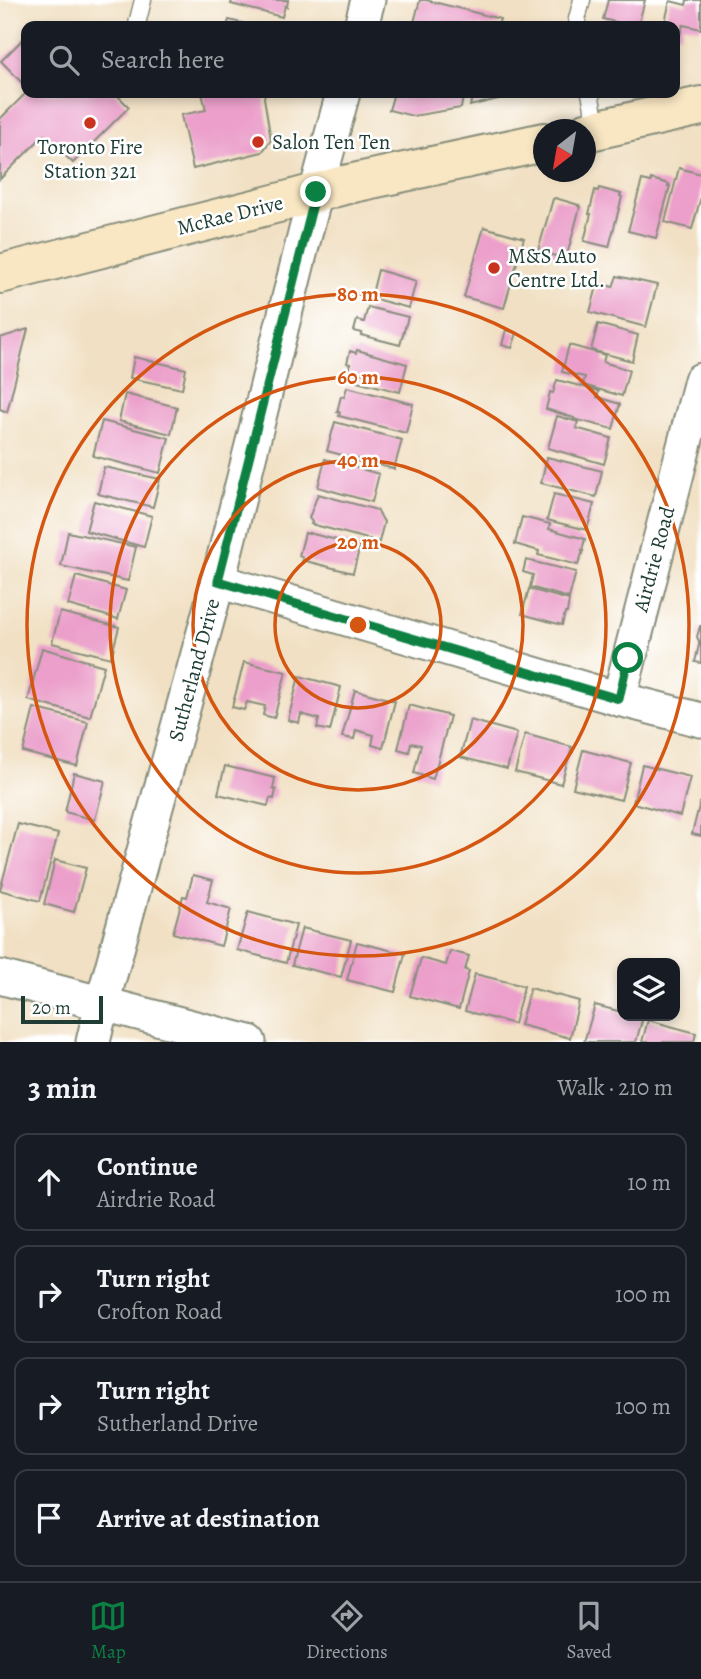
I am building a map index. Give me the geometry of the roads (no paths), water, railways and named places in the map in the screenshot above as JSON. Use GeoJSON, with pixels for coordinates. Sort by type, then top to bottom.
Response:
{"type":"FeatureCollection","features":[{"type":"Feature","properties":{"kind":"street"},"geometry":{"type":"LineString","coordinates":[[362,21],[368,0]]}},
{"type":"Feature","properties":{"kind":"street","name":"Sutherland Drive"},"geometry":{"type":"LineString","coordinates":[[93,1042],[218,581],[342,98]]}},
{"type":"Feature","properties":{"kind":"street"},"geometry":{"type":"LineString","coordinates":[[591,118],[701,106]]}},
{"type":"Feature","properties":{"kind":"street","name":"McRae Drive"},"geometry":{"type":"LineString","coordinates":[[0,274],[385,175],[533,144]]}},
{"type":"Feature","properties":{"kind":"street","name":"Airdrie Road"},"geometry":{"type":"LineString","coordinates":[[619,699],[701,380]]}},
{"type":"Feature","properties":{"kind":"street"},"geometry":{"type":"LineString","coordinates":[[218,581],[619,699],[701,720]]}},
{"type":"Feature","properties":{"kind":"street"},"geometry":{"type":"LineString","coordinates":[[0,978],[249,1042]]}},
{"type":"Feature","properties":{"kind":"lane"},"geometry":{"type":"LineString","coordinates":[[138,21],[143,0]]}},
{"type":"Feature","properties":{"kind":"lane"},"geometry":{"type":"LineString","coordinates":[[577,21],[582,0]]}},
{"type":"Feature","properties":{"kind":"place","name":"Toronto Fire Station 321"},"geometry":{"type":"Point","coordinates":[90,123]}},
{"type":"Feature","properties":{"kind":"place","name":"Salon Ten Ten"},"geometry":{"type":"Point","coordinates":[258,142]}},
{"type":"Feature","properties":{"kind":"place","name":"M&S Auto Centre Ltd."},"geometry":{"type":"Point","coordinates":[494,268]}}]}
